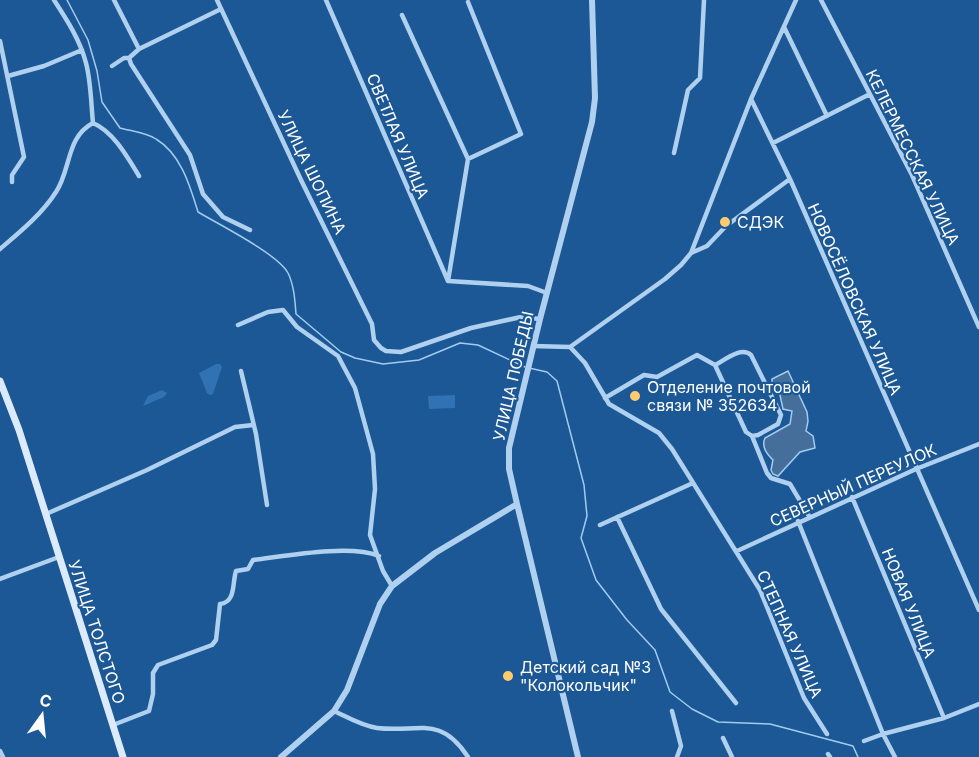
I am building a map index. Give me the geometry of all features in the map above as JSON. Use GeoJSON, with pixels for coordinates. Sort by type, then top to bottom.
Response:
{"type":"FeatureCollection","features":[{"type":"Feature","properties":{"kind":"main road","name":"УЛИЦА ТОЛСТОГО"},"geometry":{"type":"LineString","coordinates":[[0,381],[15,418],[123,757]]}},
{"type":"Feature","properties":{"kind":"street"},"geometry":{"type":"LineString","coordinates":[[54,0],[82,50],[88,76],[93,123],[114,140],[140,176]]}},
{"type":"Feature","properties":{"kind":"street"},"geometry":{"type":"LineString","coordinates":[[114,0],[139,49]]}},
{"type":"Feature","properties":{"kind":"street","name":"УЛИЦА ШОПИНА"},"geometry":{"type":"LineString","coordinates":[[217,0],[301,180],[372,324],[374,340],[386,351],[401,352],[471,328],[521,317],[540,319]]}},
{"type":"Feature","properties":{"kind":"street","name":"СВЕТЛАЯ УЛИЦА"},"geometry":{"type":"LineString","coordinates":[[326,0],[448,281]]}},
{"type":"Feature","properties":{"kind":"street","name":"УЛИЦА ПОБЕДЫ"},"geometry":{"type":"LineString","coordinates":[[578,757],[509,469],[509,447],[529,360],[592,122],[595,98],[592,0]]}},
{"type":"Feature","properties":{"kind":"street"},"geometry":{"type":"LineString","coordinates":[[674,153],[688,90],[700,78],[704,0]]}},
{"type":"Feature","properties":{"kind":"street"},"geometry":{"type":"LineString","coordinates":[[691,253],[751,99],[796,0]]}},
{"type":"Feature","properties":{"kind":"street","name":"КЕЛЕРМЕССКАЯ УЛИЦА"},"geometry":{"type":"LineString","coordinates":[[821,0],[912,175],[979,327]]}},
{"type":"Feature","properties":{"kind":"street"},"geometry":{"type":"LineString","coordinates":[[468,2],[521,134],[468,159]]}},
{"type":"Feature","properties":{"kind":"street"},"geometry":{"type":"LineString","coordinates":[[112,66],[124,58],[129,58],[139,49],[221,9]]}},
{"type":"Feature","properties":{"kind":"street"},"geometry":{"type":"LineString","coordinates":[[402,15],[468,159],[448,281],[528,286],[547,293]]}},
{"type":"Feature","properties":{"kind":"street"},"geometry":{"type":"LineString","coordinates":[[784,26],[827,116]]}},
{"type":"Feature","properties":{"kind":"street"},"geometry":{"type":"LineString","coordinates":[[0,41],[24,157],[12,175],[12,182]]}},
{"type":"Feature","properties":{"kind":"street"},"geometry":{"type":"LineString","coordinates":[[8,76],[44,66],[82,50]]}},
{"type":"Feature","properties":{"kind":"street"},"geometry":{"type":"LineString","coordinates":[[129,58],[190,155],[203,194],[223,217],[250,230]]}},
{"type":"Feature","properties":{"kind":"street"},"geometry":{"type":"LineString","coordinates":[[773,143],[870,94]]}},
{"type":"Feature","properties":{"kind":"street","name":"НОВОСЁЛОВСКАЯ УЛИЦА"},"geometry":{"type":"LineString","coordinates":[[751,99],[790,179],[979,610]]}},
{"type":"Feature","properties":{"kind":"street"},"geometry":{"type":"LineString","coordinates":[[0,249],[44,209],[58,190],[77,136],[93,123]]}},
{"type":"Feature","properties":{"kind":"street"},"geometry":{"type":"LineString","coordinates":[[533,346],[570,347],[665,279],[691,253],[707,246],[726,226],[790,179]]}},
{"type":"Feature","properties":{"kind":"street"},"geometry":{"type":"LineString","coordinates":[[238,325],[268,312],[283,310],[297,327],[338,356],[355,388],[373,454],[375,489],[370,535],[383,571],[392,586]]}},
{"type":"Feature","properties":{"kind":"street","name":"СТЕПНАЯ УЛИЦА"},"geometry":{"type":"LineString","coordinates":[[570,347],[585,363],[609,404],[659,433],[672,449],[760,590],[804,698],[827,734]]}},
{"type":"Feature","properties":{"kind":"street"},"geometry":{"type":"LineString","coordinates":[[715,365],[742,351],[747,351],[751,355],[781,415],[778,424],[752,436]]}},
{"type":"Feature","properties":{"kind":"street"},"geometry":{"type":"LineString","coordinates":[[605,398],[644,375],[657,377],[697,355],[715,365],[746,432],[752,436],[767,473],[771,478],[790,484],[808,516]]}},
{"type":"Feature","properties":{"kind":"street"},"geometry":{"type":"LineString","coordinates":[[241,371],[267,505]]}},
{"type":"Feature","properties":{"kind":"street"},"geometry":{"type":"LineString","coordinates":[[46,514],[186,452],[225,431],[235,427],[253,425]]}},
{"type":"Feature","properties":{"kind":"street","name":"СЕВЕРНЫЙ ПЕРЕУЛОК"},"geometry":{"type":"LineString","coordinates":[[737,551],[808,516],[979,444]]}},
{"type":"Feature","properties":{"kind":"street"},"geometry":{"type":"LineString","coordinates":[[600,525],[693,483]]}},
{"type":"Feature","properties":{"kind":"street","name":"НОВАЯ УЛИЦА"},"geometry":{"type":"LineString","coordinates":[[852,497],[944,718]]}},
{"type":"Feature","properties":{"kind":"street"},"geometry":{"type":"LineString","coordinates":[[282,757],[334,711],[347,690],[380,604],[392,586],[435,552],[517,504]]}},
{"type":"Feature","properties":{"kind":"street"},"geometry":{"type":"LineString","coordinates":[[617,517],[661,609],[736,703]]}},
{"type":"Feature","properties":{"kind":"street"},"geometry":{"type":"LineString","coordinates":[[798,521],[883,734],[895,757]]}},
{"type":"Feature","properties":{"kind":"street"},"geometry":{"type":"LineString","coordinates":[[112,724],[149,711],[153,694],[153,673],[158,665],[212,645],[216,640],[220,604],[229,602],[231,598],[236,571],[248,569],[253,560],[354,550],[379,556]]}},
{"type":"Feature","properties":{"kind":"street"},"geometry":{"type":"LineString","coordinates":[[0,579],[59,557]]}},
{"type":"Feature","properties":{"kind":"street"},"geometry":{"type":"LineString","coordinates":[[864,741],[944,718],[979,704]]}},
{"type":"Feature","properties":{"kind":"street"},"geometry":{"type":"LineString","coordinates":[[334,711],[359,723],[377,728],[431,727],[453,739],[468,757]]}},
{"type":"Feature","properties":{"kind":"street"},"geometry":{"type":"LineString","coordinates":[[672,711],[681,746],[676,757]]}},
{"type":"Feature","properties":{"kind":"street"},"geometry":{"type":"LineString","coordinates":[[723,738],[732,757]]}},
{"type":"Feature","properties":{"kind":"street"},"geometry":{"type":"LineString","coordinates":[[0,751],[3,757]]}},
{"type":"Feature","properties":{"kind":"shaded area"},"geometry":{"type":"Polygon","coordinates":[[[216,364],[222,367],[213,394],[210,395],[199,373],[216,364]]]}},
{"type":"Feature","properties":{"kind":"shaded area"},"geometry":{"type":"Polygon","coordinates":[[[788,371],[807,412],[806,431],[813,436],[815,448],[800,452],[778,476],[771,470],[773,460],[765,450],[764,441],[765,438],[790,424],[792,411],[783,409],[780,395],[772,384],[772,379],[788,371]]]}},
{"type":"Feature","properties":{"kind":"shaded area"},"geometry":{"type":"Polygon","coordinates":[[[162,390],[167,393],[164,397],[143,406],[148,396],[162,390]]]}},
{"type":"Feature","properties":{"kind":"shaded area"},"geometry":{"type":"Polygon","coordinates":[[[455,395],[455,408],[429,409],[428,396],[455,395]]]}},
{"type":"Feature","properties":{"kind":"waterway"},"geometry":{"type":"LineString","coordinates":[[67,0],[88,40],[97,71],[102,102],[120,128],[148,135],[165,145],[183,171],[198,212],[273,257],[282,265],[292,283],[296,314],[341,352],[355,358],[383,364],[419,360],[460,343],[478,345],[525,367]]}},
{"type":"Feature","properties":{"kind":"waterway"},"geometry":{"type":"LineString","coordinates":[[529,368],[547,372],[557,381],[584,485],[587,516],[581,538],[596,580],[627,620],[655,650],[670,692],[692,709],[718,722],[770,724],[853,746],[858,757]]}},
{"type":"Feature","properties":{"kind":"place","name":"СДЭК"},"geometry":{"type":"Point","coordinates":[725,222]}},
{"type":"Feature","properties":{"kind":"place","name":"Отделение почтовой связи № 352634"},"geometry":{"type":"Point","coordinates":[635,396]}},
{"type":"Feature","properties":{"kind":"place","name":"Детский сад №3 \"Колокольчик\""},"geometry":{"type":"Point","coordinates":[508,676]}}]}
